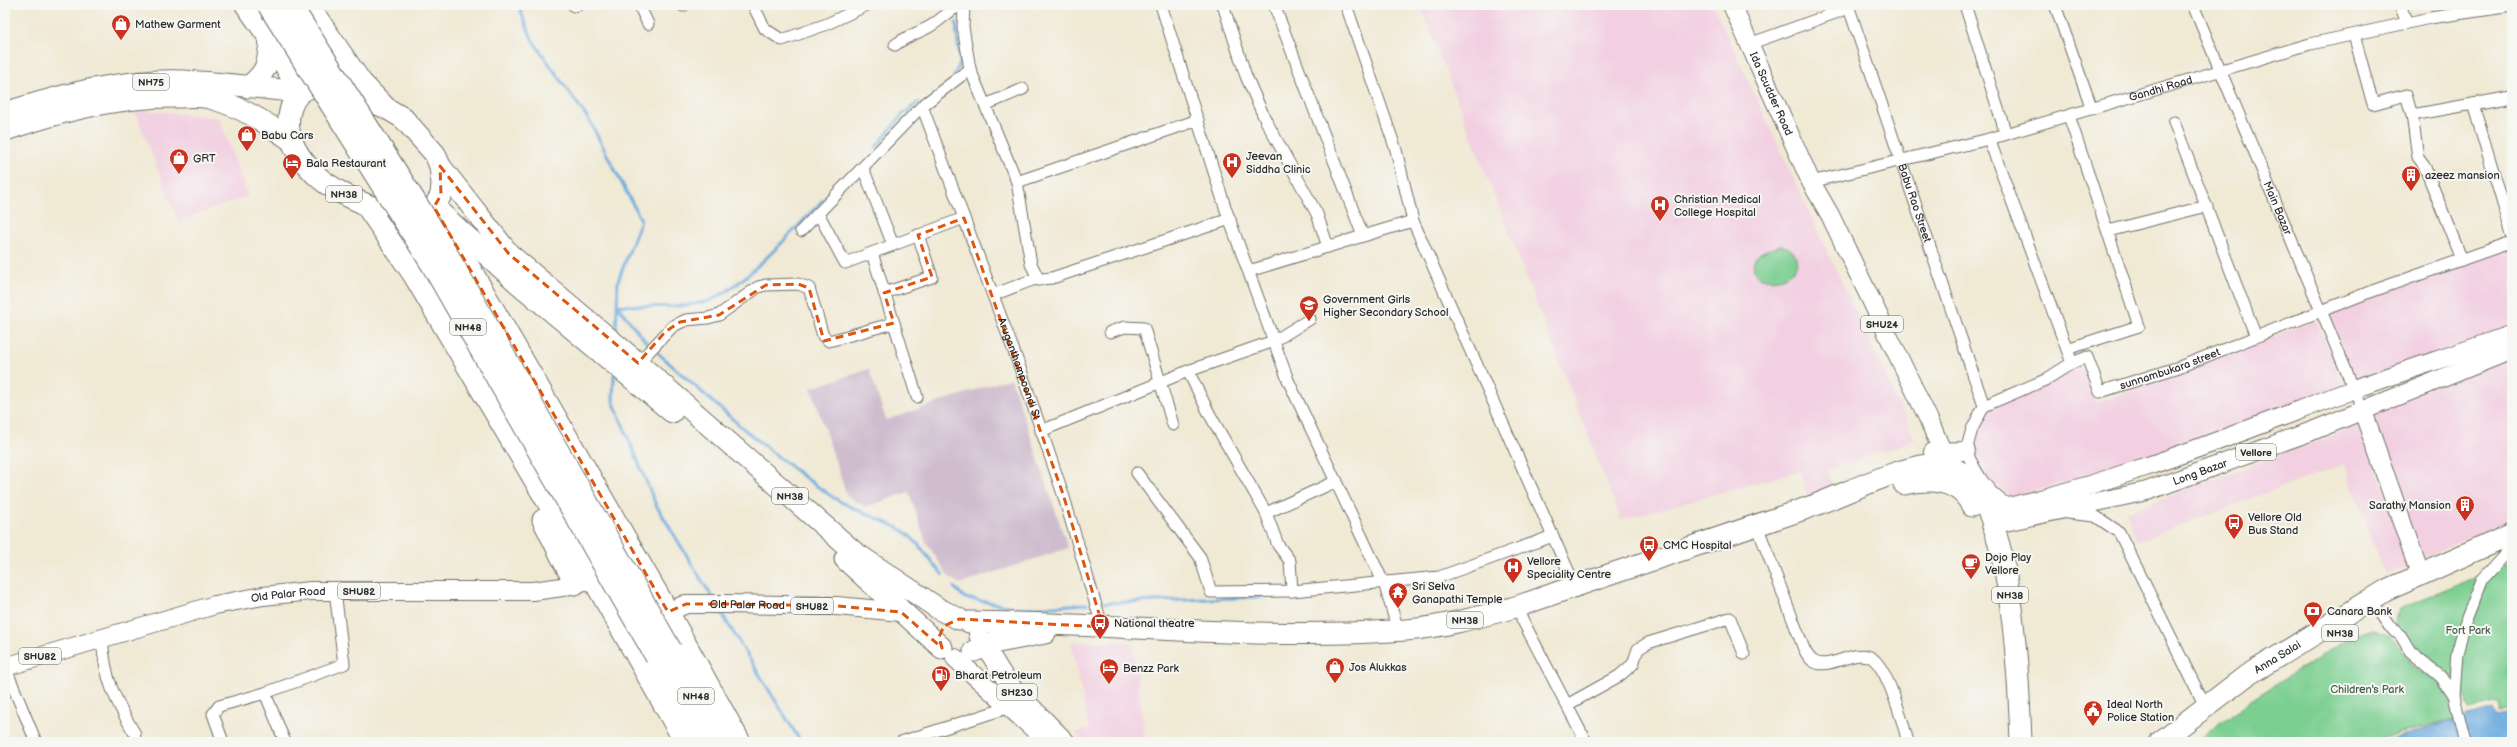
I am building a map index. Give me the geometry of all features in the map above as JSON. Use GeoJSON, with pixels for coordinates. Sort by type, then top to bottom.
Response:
{"type":"FeatureCollection","features":[{"type":"Feature","properties":{"kind":"highway"},"geometry":{"type":"LineString","coordinates":[[246,5],[270,39],[300,92]]}},
{"type":"Feature","properties":{"kind":"highway","name":"NH48"},"geometry":{"type":"LineString","coordinates":[[268,5],[432,265],[664,654],[722,742]]}},
{"type":"Feature","properties":{"kind":"highway"},"geometry":{"type":"LineString","coordinates":[[308,6],[342,58],[361,82],[386,108]]}},
{"type":"Feature","properties":{"kind":"highway","name":"NH48"},"geometry":{"type":"LineString","coordinates":[[308,6],[436,234],[664,654],[701,742]]}},
{"type":"Feature","properties":{"kind":"highway"},"geometry":{"type":"LineString","coordinates":[[248,87],[261,77],[266,69],[270,39]]}},
{"type":"Feature","properties":{"kind":"highway","name":"NH75"},"geometry":{"type":"LineString","coordinates":[[5,113],[76,93],[135,83],[183,81],[300,92]]}},
{"type":"Feature","properties":{"kind":"highway","name":"NH38"},"geometry":{"type":"LineString","coordinates":[[440,166],[440,195],[434,207],[416,213],[395,214],[365,204],[333,187],[315,174],[301,158],[291,140],[289,117],[292,103],[300,92],[312,86],[329,87],[356,95],[386,108],[403,118],[425,140],[440,166],[509,254],[571,316]]}},
{"type":"Feature","properties":{"kind":"highway","name":"NH75"},"geometry":{"type":"LineString","coordinates":[[5,130],[57,112],[85,106],[145,97],[208,97],[235,106],[291,140]]}},
{"type":"Feature","properties":{"kind":"highway"},"geometry":{"type":"LineString","coordinates":[[365,204],[413,274],[584,581],[685,742]]}},
{"type":"Feature","properties":{"kind":"highway"},"geometry":{"type":"LineString","coordinates":[[434,207],[677,608],[740,742]]}},
{"type":"Feature","properties":{"kind":"highway","name":"NH38"},"geometry":{"type":"LineString","coordinates":[[434,207],[519,284],[571,316],[632,364],[854,552],[939,609],[966,640]]}},
{"type":"Feature","properties":{"kind":"highway","name":"NH38"},"geometry":{"type":"LineString","coordinates":[[632,364],[838,552],[900,612],[966,640],[1104,631]]}},
{"type":"Feature","properties":{"kind":"highway","name":"NH38"},"geometry":{"type":"LineString","coordinates":[[966,640],[1040,632],[1104,631],[1264,644],[1458,632],[1522,619],[1761,536],[1892,487],[1931,480],[1944,468]]}},
{"type":"Feature","properties":{"kind":"highway","name":"NH38"},"geometry":{"type":"LineString","coordinates":[[1944,468],[1970,502],[1979,520],[1993,562],[2005,630],[2010,742]]}},
{"type":"Feature","properties":{"kind":"highway","name":"NH38"},"geometry":{"type":"LineString","coordinates":[[1399,635],[1471,619],[1519,606],[1810,507],[1908,470],[1944,468],[1960,472],[1970,482],[1989,518],[2010,591],[2015,636],[2021,742]]}},
{"type":"Feature","properties":{"kind":"highway","name":"Anna Salai"},"geometry":{"type":"LineString","coordinates":[[2160,742],[2246,676],[2385,591],[2420,574],[2511,544]]}},
{"type":"Feature","properties":{"kind":"highway","name":"Anna Salai"},"geometry":{"type":"LineString","coordinates":[[2184,742],[2247,692],[2378,610],[2511,544]]}},
{"type":"Feature","properties":{"kind":"main road","name":"Ida Scudder Road"},"geometry":{"type":"LineString","coordinates":[[1732,5],[1811,182]]}},
{"type":"Feature","properties":{"kind":"main road","name":"SHU24"},"geometry":{"type":"LineString","coordinates":[[1811,182],[1833,248],[1944,468]]}},
{"type":"Feature","properties":{"kind":"main road"},"geometry":{"type":"LineString","coordinates":[[1989,518],[2012,506],[2144,469],[2354,389],[2512,334]]}},
{"type":"Feature","properties":{"kind":"main road","name":"Long Bazar"},"geometry":{"type":"LineString","coordinates":[[1989,518],[2055,512],[2148,491],[2363,411],[2512,350]]}},
{"type":"Feature","properties":{"kind":"main road"},"geometry":{"type":"LineString","coordinates":[[2363,411],[2420,574]]}},
{"type":"Feature","properties":{"kind":"main road"},"geometry":{"type":"LineString","coordinates":[[1944,468],[1966,451]]}},
{"type":"Feature","properties":{"kind":"main road","name":"Old Palar Road"},"geometry":{"type":"LineString","coordinates":[[6,672],[41,655],[215,605],[263,596],[335,591],[533,591],[584,581]]}},
{"type":"Feature","properties":{"kind":"main road","name":"Old Palar Road"},"geometry":{"type":"LineString","coordinates":[[677,608],[724,604],[837,606],[900,612]]}},
{"type":"Feature","properties":{"kind":"main road","name":"SH230"},"geometry":{"type":"LineString","coordinates":[[966,640],[1010,707],[1048,742]]}},
{"type":"Feature","properties":{"kind":"main road","name":"SH230"},"geometry":{"type":"LineString","coordinates":[[966,640],[1066,742]]}},
{"type":"Feature","properties":{"kind":"street"},"geometry":{"type":"LineString","coordinates":[[639,5],[648,24]]}},
{"type":"Feature","properties":{"kind":"street"},"geometry":{"type":"LineString","coordinates":[[752,5],[765,30],[782,40],[827,24],[864,6]]}},
{"type":"Feature","properties":{"kind":"street"},"geometry":{"type":"LineString","coordinates":[[895,45],[912,33],[926,29],[948,7],[963,5],[963,27],[970,69],[1017,182],[1031,264],[1039,280]]}},
{"type":"Feature","properties":{"kind":"street"},"geometry":{"type":"LineString","coordinates":[[1161,5],[1230,219],[1288,380],[1383,581],[1399,635]]}},
{"type":"Feature","properties":{"kind":"street"},"geometry":{"type":"LineString","coordinates":[[1222,5],[1246,76],[1265,119],[1317,214],[1328,247]]}},
{"type":"Feature","properties":{"kind":"street"},"geometry":{"type":"LineString","coordinates":[[1274,5],[1363,236]]}},
{"type":"Feature","properties":{"kind":"street"},"geometry":{"type":"LineString","coordinates":[[1346,5],[1396,150],[1412,222],[1575,586]]}},
{"type":"Feature","properties":{"kind":"street"},"geometry":{"type":"LineString","coordinates":[[1965,5],[2006,134]]}},
{"type":"Feature","properties":{"kind":"street"},"geometry":{"type":"LineString","coordinates":[[2055,5],[2092,109]]}},
{"type":"Feature","properties":{"kind":"street","name":"Main Bazar"},"geometry":{"type":"LineString","coordinates":[[2193,5],[2363,411]]}},
{"type":"Feature","properties":{"kind":"street"},"geometry":{"type":"LineString","coordinates":[[2400,5],[2407,23]]}},
{"type":"Feature","properties":{"kind":"street","name":"Babu Rao Street"},"geometry":{"type":"LineString","coordinates":[[1749,44],[1853,6],[1899,161],[1984,406]]}},
{"type":"Feature","properties":{"kind":"street","name":"Gandhi Road"},"geometry":{"type":"LineString","coordinates":[[1811,182],[1989,139],[2221,72],[2310,44],[2470,9],[2512,6]]}},
{"type":"Feature","properties":{"kind":"street"},"geometry":{"type":"LineString","coordinates":[[948,7],[963,27]]}},
{"type":"Feature","properties":{"kind":"street"},"geometry":{"type":"LineString","coordinates":[[2354,35],[2373,104],[2406,94],[2412,115],[2418,157],[2424,165],[2462,260]]}},
{"type":"Feature","properties":{"kind":"street"},"geometry":{"type":"LineString","coordinates":[[801,231],[922,106],[970,69]]}},
{"type":"Feature","properties":{"kind":"street"},"geometry":{"type":"LineString","coordinates":[[985,105],[1023,90]]}},
{"type":"Feature","properties":{"kind":"street"},"geometry":{"type":"LineString","coordinates":[[2412,115],[2512,96]]}},
{"type":"Feature","properties":{"kind":"street"},"geometry":{"type":"LineString","coordinates":[[2473,104],[2512,234]]}},
{"type":"Feature","properties":{"kind":"street","name":"Aruganthampoondi St"},"geometry":{"type":"LineString","coordinates":[[922,106],[993,295],[1063,494],[1104,631]]}},
{"type":"Feature","properties":{"kind":"street"},"geometry":{"type":"LineString","coordinates":[[2068,349],[2139,326],[2069,116]]}},
{"type":"Feature","properties":{"kind":"street"},"geometry":{"type":"LineString","coordinates":[[1017,182],[1198,120]]}},
{"type":"Feature","properties":{"kind":"street"},"geometry":{"type":"LineString","coordinates":[[2174,122],[2256,337]]}},
{"type":"Feature","properties":{"kind":"street"},"geometry":{"type":"LineString","coordinates":[[1989,139],[2072,363],[2045,380],[1984,406],[1972,430],[1966,451],[1976,473],[1995,495],[2012,506],[2095,516],[2119,532],[2206,708]]}},
{"type":"Feature","properties":{"kind":"street"},"geometry":{"type":"LineString","coordinates":[[863,168],[894,245]]}},
{"type":"Feature","properties":{"kind":"street"},"geometry":{"type":"LineString","coordinates":[[2108,231],[2207,206]]}},
{"type":"Feature","properties":{"kind":"street"},"geometry":{"type":"LineString","coordinates":[[818,213],[846,263],[964,218]]}},
{"type":"Feature","properties":{"kind":"street"},"geometry":{"type":"LineString","coordinates":[[993,295],[1039,280],[1052,278],[1230,219]]}},
{"type":"Feature","properties":{"kind":"street"},"geometry":{"type":"LineString","coordinates":[[1249,272],[1412,222]]}},
{"type":"Feature","properties":{"kind":"street"},"geometry":{"type":"LineString","coordinates":[[884,293],[932,277],[918,235]]}},
{"type":"Feature","properties":{"kind":"street","name":"sunnambukara street"},"geometry":{"type":"LineString","coordinates":[[2072,363],[2087,357],[2100,392],[2179,367],[2322,311],[2512,242]]}},
{"type":"Feature","properties":{"kind":"street"},"geometry":{"type":"LineString","coordinates":[[872,253],[917,397]]}},
{"type":"Feature","properties":{"kind":"street"},"geometry":{"type":"LineString","coordinates":[[632,364],[665,332],[680,322],[719,314],[758,287],[766,284],[798,284],[809,288],[823,336],[829,341],[894,323]]}},
{"type":"Feature","properties":{"kind":"street"},"geometry":{"type":"LineString","coordinates":[[1041,431],[1188,371],[1274,341],[1310,319]]}},
{"type":"Feature","properties":{"kind":"street"},"geometry":{"type":"LineString","coordinates":[[1110,332],[1125,327],[1144,328],[1174,425]]}},
{"type":"Feature","properties":{"kind":"street"},"geometry":{"type":"LineString","coordinates":[[1188,371],[1210,416],[1266,513],[1278,545],[1290,561],[1292,591]]}},
{"type":"Feature","properties":{"kind":"street"},"geometry":{"type":"LineString","coordinates":[[1137,473],[1200,557],[1211,592],[1292,591],[1383,581],[1439,577],[1553,536]]}},
{"type":"Feature","properties":{"kind":"street"},"geometry":{"type":"LineString","coordinates":[[1266,513],[1337,481]]}},
{"type":"Feature","properties":{"kind":"street"},"geometry":{"type":"LineString","coordinates":[[1761,536],[1804,649],[1813,661],[1819,664],[1857,656],[1871,657],[1877,662],[1883,670],[1899,710],[1908,742]]}},
{"type":"Feature","properties":{"kind":"street"},"geometry":{"type":"LineString","coordinates":[[2465,742],[2454,696],[2457,653],[2467,618],[2482,580],[2511,544]]}},
{"type":"Feature","properties":{"kind":"street"},"geometry":{"type":"LineString","coordinates":[[223,742],[213,714],[219,706],[265,693],[344,664],[335,591]]}},
{"type":"Feature","properties":{"kind":"street"},"geometry":{"type":"LineString","coordinates":[[2378,610],[2389,626],[2401,636],[2410,650],[2441,677],[2454,696]]}},
{"type":"Feature","properties":{"kind":"street"},"geometry":{"type":"LineString","coordinates":[[1567,705],[1619,676],[1633,664],[1638,649],[1648,643],[1730,618],[1744,654]]}},
{"type":"Feature","properties":{"kind":"street"},"geometry":{"type":"LineString","coordinates":[[1522,619],[1586,742]]}},
{"type":"Feature","properties":{"kind":"street"},"geometry":{"type":"LineString","coordinates":[[102,638],[104,666],[112,695],[135,734]]}},
{"type":"Feature","properties":{"kind":"street"},"geometry":{"type":"LineString","coordinates":[[6,672],[36,742]]}},
{"type":"Feature","properties":{"kind":"street"},"geometry":{"type":"LineString","coordinates":[[265,693],[285,742]]}},
{"type":"Feature","properties":{"kind":"street"},"geometry":{"type":"LineString","coordinates":[[901,742],[1010,707]]}},
{"type":"Feature","properties":{"kind":"highlighted area"},"geometry":{"type":"Polygon","coordinates":[[[440,166],[509,254],[638,363],[665,332],[680,322],[719,315],[766,285],[798,284],[809,288],[824,341],[894,323],[884,293],[932,277],[918,235],[964,218],[1063,494],[1103,627],[959,619],[944,626],[939,637],[942,648],[901,612],[837,606],[686,604],[668,612],[434,207],[441,195],[440,166]]]}},
{"type":"Feature","properties":{"kind":"shaded area","name":"Christian Medical College Hospital"},"geometry":{"type":"Polygon","coordinates":[[[1420,5],[1713,5],[1915,440],[1827,470],[1834,493],[1808,500],[1800,471],[1621,520],[1420,5]]]}},
{"type":"Feature","properties":{"kind":"shaded area"},"geometry":{"type":"Polygon","coordinates":[[[134,109],[219,118],[248,196],[178,221],[134,109]]]}},
{"type":"Feature","properties":{"kind":"shaded area"},"geometry":{"type":"Polygon","coordinates":[[[2512,246],[2512,328],[2355,382],[2328,313],[2512,246]]]}},
{"type":"Feature","properties":{"kind":"shaded area"},"geometry":{"type":"Polygon","coordinates":[[[2316,320],[2344,386],[2131,465],[2010,497],[1988,478],[1975,450],[1988,410],[2083,365],[2096,402],[2162,380],[2316,320]]]}},
{"type":"Feature","properties":{"kind":"shaded area"},"geometry":{"type":"Polygon","coordinates":[[[2512,354],[2512,519],[2419,559],[2368,413],[2512,354]]]}},
{"type":"Feature","properties":{"kind":"shaded area"},"geometry":{"type":"Polygon","coordinates":[[[869,369],[886,420],[1011,378],[1068,548],[960,584],[948,576],[926,542],[909,492],[866,507],[847,496],[811,388],[869,369]]]}},
{"type":"Feature","properties":{"kind":"shaded area"},"geometry":{"type":"Polygon","coordinates":[[[2360,425],[2412,565],[2385,575],[2344,464],[2138,541],[2127,512],[2360,425]]]}},
{"type":"Feature","properties":{"kind":"shaded area","name":"Benzz Park"},"geometry":{"type":"Polygon","coordinates":[[[1071,642],[1133,642],[1145,738],[1135,742],[1082,742],[1076,733],[1089,728],[1071,642]]]}},
{"type":"Feature","properties":{"kind":"green space"},"geometry":{"type":"Polygon","coordinates":[[[1781,246],[1789,248],[1795,254],[1797,262],[1793,271],[1784,277],[1773,280],[1762,278],[1757,275],[1754,271],[1753,265],[1757,256],[1765,251],[1781,246]]]}},
{"type":"Feature","properties":{"kind":"green space","name":"Fort Park"},"geometry":{"type":"Polygon","coordinates":[[[2512,563],[2512,709],[2499,712],[2499,702],[2470,709],[2463,688],[2440,666],[2413,646],[2395,624],[2395,616],[2399,609],[2512,563]]]}},
{"type":"Feature","properties":{"kind":"green space","name":"Children's Park"},"geometry":{"type":"Polygon","coordinates":[[[2372,629],[2391,635],[2414,667],[2436,679],[2450,697],[2457,719],[2376,739],[2376,742],[2196,742],[2251,700],[2352,636],[2372,629]]]}},
{"type":"Feature","properties":{"kind":"water"},"geometry":{"type":"Polygon","coordinates":[[[2493,709],[2496,716],[2512,713],[2512,742],[2380,742],[2493,709]]]}},
{"type":"Feature","properties":{"kind":"waterway"},"geometry":{"type":"LineString","coordinates":[[518,5],[533,41],[589,120],[641,220],[618,281],[616,334]]}},
{"type":"Feature","properties":{"kind":"waterway"},"geometry":{"type":"LineString","coordinates":[[954,76],[960,63],[956,23]]}},
{"type":"Feature","properties":{"kind":"waterway"},"geometry":{"type":"LineString","coordinates":[[876,147],[902,115],[919,102]]}},
{"type":"Feature","properties":{"kind":"waterway"},"geometry":{"type":"LineString","coordinates":[[617,305],[683,306],[705,302],[719,296],[734,286],[767,258],[823,200]]}},
{"type":"Feature","properties":{"kind":"waterway"},"geometry":{"type":"LineString","coordinates":[[617,305],[646,342]]}},
{"type":"Feature","properties":{"kind":"waterway"},"geometry":{"type":"LineString","coordinates":[[658,353],[742,428],[808,480],[840,501],[902,530],[919,545],[943,575]]}},
{"type":"Feature","properties":{"kind":"waterway"},"geometry":{"type":"LineString","coordinates":[[614,375],[613,401],[656,505],[712,597]]}},
{"type":"Feature","properties":{"kind":"waterway"},"geometry":{"type":"LineString","coordinates":[[954,587],[965,598],[1020,608],[1087,604]]}},
{"type":"Feature","properties":{"kind":"waterway"},"geometry":{"type":"LineString","coordinates":[[1104,603],[1262,597]]}},
{"type":"Feature","properties":{"kind":"waterway"},"geometry":{"type":"LineString","coordinates":[[720,611],[801,742]]}},
{"type":"Feature","properties":{"kind":"place","name":"Mathew Garment"},"geometry":{"type":"Point","coordinates":[121,41]}},
{"type":"Feature","properties":{"kind":"place","name":"Babu Cars"},"geometry":{"type":"Point","coordinates":[247,152]}},
{"type":"Feature","properties":{"kind":"place","name":"GRT"},"geometry":{"type":"Point","coordinates":[179,175]}},
{"type":"Feature","properties":{"kind":"place","name":"Jeevan Siddha Clinic"},"geometry":{"type":"Point","coordinates":[1232,179]}},
{"type":"Feature","properties":{"kind":"place","name":"Bala Restaurant"},"geometry":{"type":"Point","coordinates":[292,180]}},
{"type":"Feature","properties":{"kind":"place","name":"azeez mansion"},"geometry":{"type":"Point","coordinates":[2411,192]}},
{"type":"Feature","properties":{"kind":"place","name":"Christian Medical College Hospital"},"geometry":{"type":"Point","coordinates":[1660,222]}},
{"type":"Feature","properties":{"kind":"place","name":"Government Girls Higher Secondary School"},"geometry":{"type":"Point","coordinates":[1309,322]}},
{"type":"Feature","properties":{"kind":"place","name":"Sarathy Mansion"},"geometry":{"type":"Point","coordinates":[2465,522]}},
{"type":"Feature","properties":{"kind":"place","name":"Vellore Old Bus Stand"},"geometry":{"type":"Point","coordinates":[2234,540]}},
{"type":"Feature","properties":{"kind":"place","name":"CMC Hospital"},"geometry":{"type":"Point","coordinates":[1649,562]}},
{"type":"Feature","properties":{"kind":"place","name":"Dojo Play Vellore"},"geometry":{"type":"Point","coordinates":[1971,580]}},
{"type":"Feature","properties":{"kind":"place","name":"Vellore Speciality Centre"},"geometry":{"type":"Point","coordinates":[1513,584]}},
{"type":"Feature","properties":{"kind":"place","name":"Sri Selva Ganapathi Temple"},"geometry":{"type":"Point","coordinates":[1398,609]}},
{"type":"Feature","properties":{"kind":"place","name":"Canara Bank"},"geometry":{"type":"Point","coordinates":[2313,628]}},
{"type":"Feature","properties":{"kind":"place","name":"National theatre"},"geometry":{"type":"Point","coordinates":[1100,640]}},
{"type":"Feature","properties":{"kind":"place","name":"Jos Alukkas"},"geometry":{"type":"Point","coordinates":[1335,684]}},
{"type":"Feature","properties":{"kind":"place","name":"Benzz Park"},"geometry":{"type":"Point","coordinates":[1109,685]}},
{"type":"Feature","properties":{"kind":"place","name":"Bharat Petroleum"},"geometry":{"type":"Point","coordinates":[941,692]}},
{"type":"Feature","properties":{"kind":"place","name":"Ideal North Police Station"},"geometry":{"type":"Point","coordinates":[2093,727]}}]}
